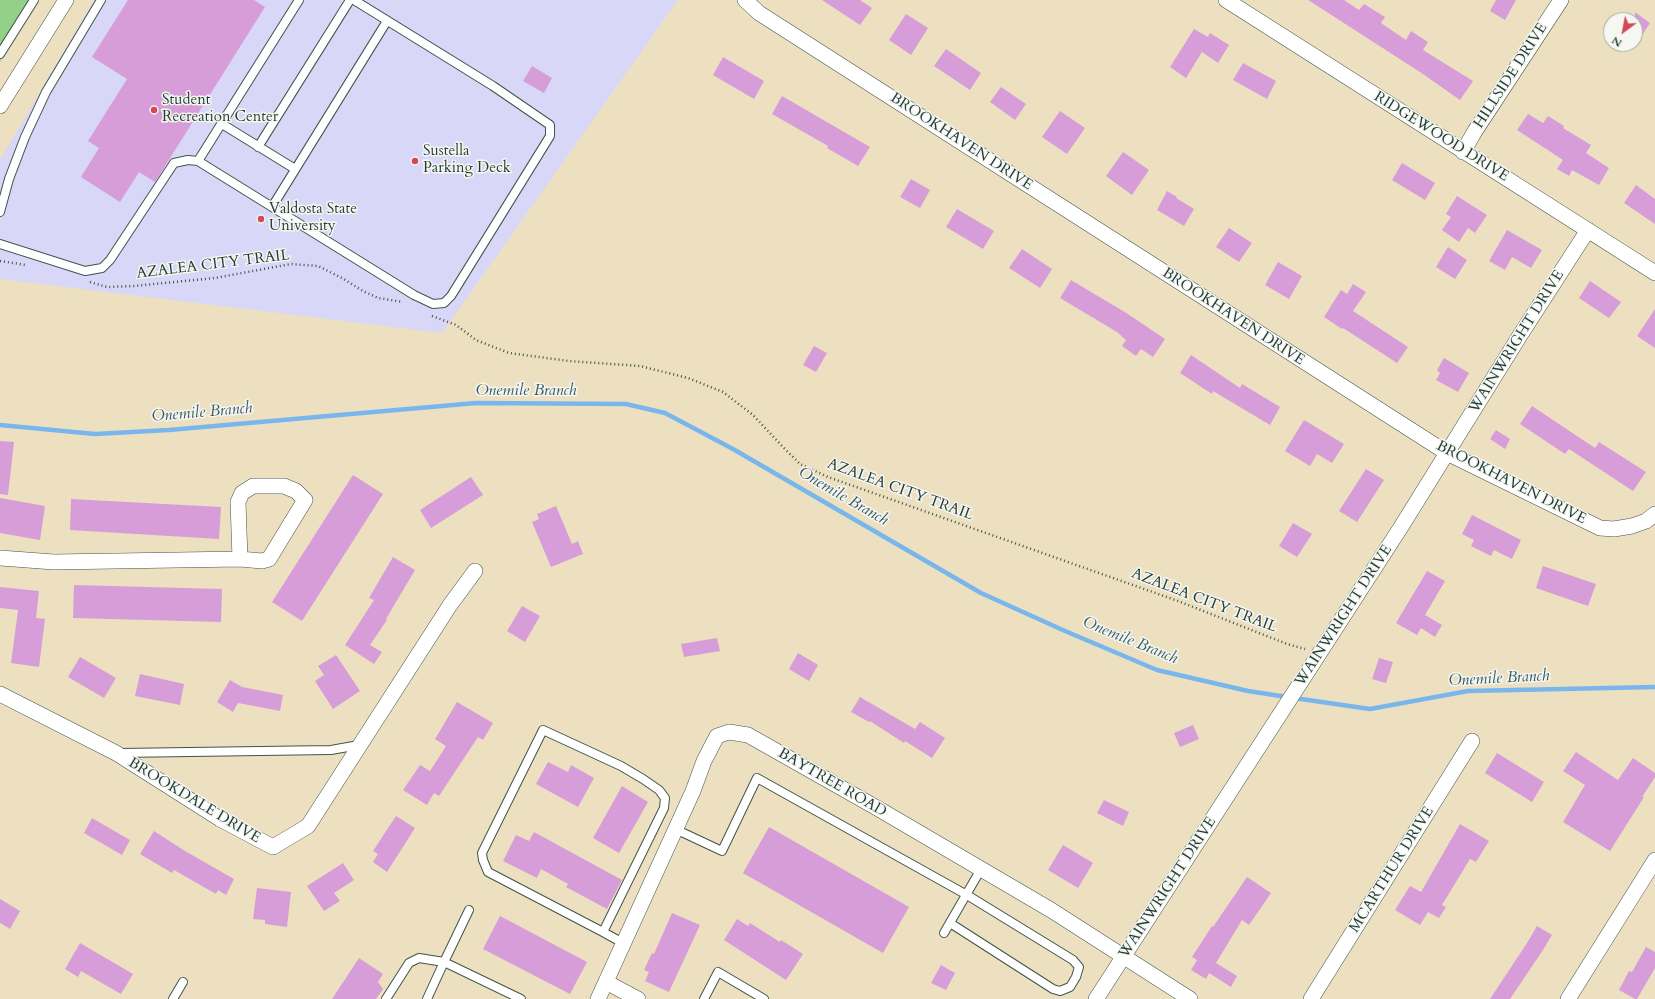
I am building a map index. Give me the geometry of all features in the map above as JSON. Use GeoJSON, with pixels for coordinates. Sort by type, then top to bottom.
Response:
{"type":"FeatureCollection","features":[{"type":"Feature","properties":{"kind":"street"},"geometry":{"type":"LineString","coordinates":[[0,106],[66,0]]}},
{"type":"Feature","properties":{"kind":"street","name":"BROOKHAVEN DRIVE"},"geometry":{"type":"LineString","coordinates":[[745,0],[759,12],[827,56],[1446,453],[1600,528],[1614,529],[1632,526],[1646,521],[1655,514]]}},
{"type":"Feature","properties":{"kind":"street","name":"RIDGEWOOD DRIVE"},"geometry":{"type":"LineString","coordinates":[[1226,0],[1655,273]]}},
{"type":"Feature","properties":{"kind":"street","name":"HILLSIDE DRIVE"},"geometry":{"type":"LineString","coordinates":[[1464,152],[1475,131],[1561,0]]}},
{"type":"Feature","properties":{"kind":"street","name":"WAINWRIGHT DRIVE"},"geometry":{"type":"LineString","coordinates":[[1096,999],[1401,527],[1519,337],[1588,230]]}},
{"type":"Feature","properties":{"kind":"street"},"geometry":{"type":"LineString","coordinates":[[0,558],[54,562],[240,559],[262,561],[269,559],[305,500],[296,491],[284,486],[252,486],[242,493],[238,502],[240,559]]}},
{"type":"Feature","properties":{"kind":"street","name":"BROOKDALE DRIVE"},"geometry":{"type":"LineString","coordinates":[[0,694],[116,753],[220,820],[273,848],[308,826],[450,605],[475,571]]}},
{"type":"Feature","properties":{"kind":"street","name":"BAYTREE ROAD"},"geometry":{"type":"LineString","coordinates":[[598,999],[704,761],[717,736],[729,732],[748,734],[1051,910],[1190,999]]}},
{"type":"Feature","properties":{"kind":"street","name":"MCARTHUR DRIVE"},"geometry":{"type":"LineString","coordinates":[[1311,999],[1472,740]]}},
{"type":"Feature","properties":{"kind":"street"},"geometry":{"type":"LineString","coordinates":[[1568,999],[1655,860]]}},
{"type":"Feature","properties":{"kind":"street"},"geometry":{"type":"LineString","coordinates":[[606,982],[638,999]]}},
{"type":"Feature","properties":{"kind":"lane"},"geometry":{"type":"LineString","coordinates":[[0,54],[34,0]]}},
{"type":"Feature","properties":{"kind":"lane"},"geometry":{"type":"LineString","coordinates":[[0,212],[9,179],[17,158],[46,92],[101,0]]}},
{"type":"Feature","properties":{"kind":"lane"},"geometry":{"type":"LineString","coordinates":[[198,161],[299,0]]}},
{"type":"Feature","properties":{"kind":"lane"},"geometry":{"type":"LineString","coordinates":[[258,147],[350,0]]}},
{"type":"Feature","properties":{"kind":"lane"},"geometry":{"type":"LineString","coordinates":[[0,244],[85,271],[102,268],[110,260],[174,163],[188,160],[198,161],[414,295],[433,304],[444,302],[451,296],[550,136],[550,126],[538,116],[354,0]]}},
{"type":"Feature","properties":{"kind":"lane"},"geometry":{"type":"LineString","coordinates":[[272,207],[387,20]]}},
{"type":"Feature","properties":{"kind":"lane"},"geometry":{"type":"LineString","coordinates":[[222,124],[295,169]]}},
{"type":"Feature","properties":{"kind":"lane"},"geometry":{"type":"LineString","coordinates":[[603,932],[664,808],[665,798],[659,790],[621,766],[543,730],[482,853],[483,860],[488,872],[623,943]]}},
{"type":"Feature","properties":{"kind":"lane"},"geometry":{"type":"LineString","coordinates":[[116,753],[331,750],[360,745]]}},
{"type":"Feature","properties":{"kind":"lane"},"geometry":{"type":"LineString","coordinates":[[675,829],[722,851],[757,778],[966,895],[1073,960],[1079,967],[1076,977],[1070,987],[1060,991],[1053,989],[950,923]]}},
{"type":"Feature","properties":{"kind":"lane"},"geometry":{"type":"LineString","coordinates":[[944,933],[981,869]]}},
{"type":"Feature","properties":{"kind":"lane"},"geometry":{"type":"LineString","coordinates":[[427,999],[469,910]]}},
{"type":"Feature","properties":{"kind":"lane"},"geometry":{"type":"LineString","coordinates":[[386,999],[409,963],[419,958],[444,962],[521,999]]}},
{"type":"Feature","properties":{"kind":"lane"},"geometry":{"type":"LineString","coordinates":[[704,999],[718,972],[764,999]]}},
{"type":"Feature","properties":{"kind":"lane"},"geometry":{"type":"LineString","coordinates":[[173,999],[183,982]]}},
{"type":"Feature","properties":{"kind":"path"},"geometry":{"type":"LineString","coordinates":[[0,261],[18,265],[33,266]]}},
{"type":"Feature","properties":{"kind":"path","name":"AZALEA CITY TRAIL"},"geometry":{"type":"LineString","coordinates":[[88,282],[107,287],[134,286],[215,278],[291,264],[318,266],[378,298],[406,302]]}},
{"type":"Feature","properties":{"kind":"path","name":"AZALEA CITY TRAIL"},"geometry":{"type":"LineString","coordinates":[[431,315],[456,325],[476,340],[509,353],[569,361],[640,366],[688,378],[723,392],[753,415],[800,464],[828,476],[1178,601],[1287,644],[1304,649],[1310,648]]}},
{"type":"Feature","properties":{"kind":"shaded area","name":"Valdosta State University"},"geometry":{"type":"Polygon","coordinates":[[[94,0],[678,0],[442,333],[0,279],[0,160],[94,0]]]}},
{"type":"Feature","properties":{"kind":"green space"},"geometry":{"type":"Polygon","coordinates":[[[0,0],[37,0],[0,62],[0,0]]]}},
{"type":"Feature","properties":{"kind":"building","name":"Student Recreation Center"},"geometry":{"type":"Polygon","coordinates":[[[128,0],[254,0],[265,7],[155,182],[139,172],[120,202],[81,177],[99,148],[88,141],[127,79],[92,57],[128,0]]]}},
{"type":"Feature","properties":{"kind":"building"},"geometry":{"type":"Polygon","coordinates":[[[822,0],[860,0],[872,8],[860,25],[822,0]]]}},
{"type":"Feature","properties":{"kind":"building"},"geometry":{"type":"Polygon","coordinates":[[[1308,0],[1344,0],[1359,10],[1364,4],[1385,17],[1381,23],[1406,40],[1411,31],[1428,42],[1423,50],[1473,81],[1460,100],[1420,72],[1308,0]]]}},
{"type":"Feature","properties":{"kind":"building"},"geometry":{"type":"Polygon","coordinates":[[[1496,0],[1516,0],[1505,20],[1490,11],[1496,0]]]}},
{"type":"Feature","properties":{"kind":"building"},"geometry":{"type":"Polygon","coordinates":[[[906,14],[928,28],[911,55],[889,40],[906,14]]]}},
{"type":"Feature","properties":{"kind":"building"},"geometry":{"type":"Polygon","coordinates":[[[1643,18],[1650,23],[1643,34],[1643,18]]]}},
{"type":"Feature","properties":{"kind":"building"},"geometry":{"type":"Polygon","coordinates":[[[1194,29],[1208,37],[1210,33],[1229,45],[1218,63],[1202,52],[1186,78],[1170,67],[1194,29]]]}},
{"type":"Feature","properties":{"kind":"building"},"geometry":{"type":"Polygon","coordinates":[[[946,49],[981,73],[970,90],[934,66],[946,49]]]}},
{"type":"Feature","properties":{"kind":"building"},"geometry":{"type":"Polygon","coordinates":[[[723,57],[764,81],[754,99],[713,75],[723,57]]]}},
{"type":"Feature","properties":{"kind":"building"},"geometry":{"type":"Polygon","coordinates":[[[1243,63],[1276,81],[1267,99],[1233,80],[1243,63]]]}},
{"type":"Feature","properties":{"kind":"building"},"geometry":{"type":"Polygon","coordinates":[[[532,66],[552,78],[544,93],[523,81],[532,66]]]}},
{"type":"Feature","properties":{"kind":"building"},"geometry":{"type":"Polygon","coordinates":[[[1001,87],[1026,104],[1015,120],[990,102],[1001,87]]]}},
{"type":"Feature","properties":{"kind":"building"},"geometry":{"type":"Polygon","coordinates":[[[782,96],[870,147],[858,166],[827,148],[828,146],[772,114],[782,96]]]}},
{"type":"Feature","properties":{"kind":"building"},"geometry":{"type":"Polygon","coordinates":[[[1060,111],[1085,128],[1067,154],[1042,137],[1060,111]]]}},
{"type":"Feature","properties":{"kind":"building"},"geometry":{"type":"Polygon","coordinates":[[[1528,114],[1543,123],[1548,116],[1564,126],[1563,128],[1591,145],[1586,153],[1609,168],[1599,185],[1572,170],[1569,176],[1557,169],[1563,160],[1517,130],[1528,114]]]}},
{"type":"Feature","properties":{"kind":"building"},"geometry":{"type":"Polygon","coordinates":[[[1123,152],[1149,170],[1132,195],[1106,176],[1123,152]]]}},
{"type":"Feature","properties":{"kind":"building"},"geometry":{"type":"Polygon","coordinates":[[[1402,163],[1435,183],[1425,200],[1392,180],[1402,163]]]}},
{"type":"Feature","properties":{"kind":"building"},"geometry":{"type":"Polygon","coordinates":[[[911,179],[930,190],[920,208],[900,197],[911,179]]]}},
{"type":"Feature","properties":{"kind":"building"},"geometry":{"type":"Polygon","coordinates":[[[1636,185],[1655,199],[1655,224],[1624,203],[1636,185]]]}},
{"type":"Feature","properties":{"kind":"building"},"geometry":{"type":"Polygon","coordinates":[[[1167,191],[1194,209],[1184,226],[1157,210],[1167,191]]]}},
{"type":"Feature","properties":{"kind":"building"},"geometry":{"type":"Polygon","coordinates":[[[1457,196],[1487,215],[1475,233],[1468,228],[1459,242],[1442,230],[1451,217],[1446,214],[1457,196]]]}},
{"type":"Feature","properties":{"kind":"building"},"geometry":{"type":"Polygon","coordinates":[[[957,209],[994,231],[983,249],[946,227],[957,209]]]}},
{"type":"Feature","properties":{"kind":"building"},"geometry":{"type":"Polygon","coordinates":[[[1229,228],[1252,243],[1239,262],[1216,247],[1229,228]]]}},
{"type":"Feature","properties":{"kind":"building"},"geometry":{"type":"Polygon","coordinates":[[[1507,230],[1542,250],[1531,268],[1512,257],[1505,270],[1489,261],[1507,230]]]}},
{"type":"Feature","properties":{"kind":"building"},"geometry":{"type":"Polygon","coordinates":[[[1448,247],[1467,260],[1455,279],[1436,267],[1448,247]]]}},
{"type":"Feature","properties":{"kind":"building"},"geometry":{"type":"Polygon","coordinates":[[[1022,249],[1052,269],[1040,288],[1009,268],[1022,249]]]}},
{"type":"Feature","properties":{"kind":"building"},"geometry":{"type":"Polygon","coordinates":[[[1278,262],[1302,276],[1289,299],[1265,285],[1278,262]]]}},
{"type":"Feature","properties":{"kind":"building"},"geometry":{"type":"Polygon","coordinates":[[[1071,280],[1128,314],[1165,339],[1153,357],[1141,349],[1136,356],[1122,346],[1126,340],[1117,332],[1060,298],[1071,280]]]}},
{"type":"Feature","properties":{"kind":"building"},"geometry":{"type":"Polygon","coordinates":[[[1590,281],[1621,302],[1609,318],[1579,298],[1590,281]]]}},
{"type":"Feature","properties":{"kind":"building"},"geometry":{"type":"Polygon","coordinates":[[[1353,284],[1366,292],[1353,311],[1408,347],[1397,363],[1324,317],[1341,290],[1347,294],[1353,284]]]}},
{"type":"Feature","properties":{"kind":"building"},"geometry":{"type":"Polygon","coordinates":[[[1655,309],[1655,348],[1637,336],[1655,309]]]}},
{"type":"Feature","properties":{"kind":"building"},"geometry":{"type":"Polygon","coordinates":[[[814,346],[827,353],[816,372],[803,365],[814,346]]]}},
{"type":"Feature","properties":{"kind":"building"},"geometry":{"type":"Polygon","coordinates":[[[1191,355],[1240,388],[1242,384],[1280,407],[1270,425],[1213,391],[1212,394],[1180,373],[1191,355]]]}},
{"type":"Feature","properties":{"kind":"building"},"geometry":{"type":"Polygon","coordinates":[[[1444,358],[1469,373],[1458,392],[1436,380],[1440,373],[1437,370],[1444,358]]]}},
{"type":"Feature","properties":{"kind":"building"},"geometry":{"type":"Polygon","coordinates":[[[1532,406],[1595,448],[1599,442],[1646,472],[1633,491],[1569,449],[1565,454],[1520,424],[1532,406]]]}},
{"type":"Feature","properties":{"kind":"building"},"geometry":{"type":"Polygon","coordinates":[[[1304,420],[1344,444],[1332,463],[1317,454],[1310,466],[1285,451],[1304,420]]]}},
{"type":"Feature","properties":{"kind":"building"},"geometry":{"type":"Polygon","coordinates":[[[1496,430],[1510,439],[1505,449],[1490,439],[1496,430]]]}},
{"type":"Feature","properties":{"kind":"building"},"geometry":{"type":"Polygon","coordinates":[[[0,441],[14,442],[8,495],[0,494],[0,441]]]}},
{"type":"Feature","properties":{"kind":"building"},"geometry":{"type":"Polygon","coordinates":[[[1366,469],[1384,480],[1357,522],[1339,511],[1366,469]]]}},
{"type":"Feature","properties":{"kind":"building"},"geometry":{"type":"Polygon","coordinates":[[[353,475],[383,494],[302,621],[272,602],[353,475]]]}},
{"type":"Feature","properties":{"kind":"building"},"geometry":{"type":"Polygon","coordinates":[[[471,477],[483,495],[431,528],[420,510],[471,477]]]}},
{"type":"Feature","properties":{"kind":"building"},"geometry":{"type":"Polygon","coordinates":[[[0,498],[45,506],[40,540],[0,533],[0,498]]]}},
{"type":"Feature","properties":{"kind":"building"},"geometry":{"type":"Polygon","coordinates":[[[71,499],[221,507],[219,539],[70,530],[71,499]]]}},
{"type":"Feature","properties":{"kind":"building"},"geometry":{"type":"Polygon","coordinates":[[[556,506],[572,544],[578,541],[583,554],[551,567],[532,522],[539,519],[537,514],[556,506]]]}},
{"type":"Feature","properties":{"kind":"building"},"geometry":{"type":"Polygon","coordinates":[[[1472,515],[1521,540],[1512,559],[1494,550],[1491,556],[1471,546],[1474,540],[1462,534],[1472,515]]]}},
{"type":"Feature","properties":{"kind":"building"},"geometry":{"type":"Polygon","coordinates":[[[1293,523],[1312,534],[1297,557],[1279,546],[1293,523]]]}},
{"type":"Feature","properties":{"kind":"building"},"geometry":{"type":"Polygon","coordinates":[[[393,557],[415,570],[386,619],[387,620],[370,645],[382,652],[374,664],[345,645],[374,600],[369,598],[393,557]]]}},
{"type":"Feature","properties":{"kind":"building"},"geometry":{"type":"Polygon","coordinates":[[[1543,566],[1596,584],[1588,606],[1536,588],[1543,566]]]}},
{"type":"Feature","properties":{"kind":"building"},"geometry":{"type":"Polygon","coordinates":[[[1427,571],[1445,581],[1425,615],[1442,625],[1435,637],[1421,628],[1417,635],[1396,623],[1427,571]]]}},
{"type":"Feature","properties":{"kind":"building"},"geometry":{"type":"Polygon","coordinates":[[[74,585],[222,589],[221,622],[73,618],[74,585]]]}},
{"type":"Feature","properties":{"kind":"building"},"geometry":{"type":"Polygon","coordinates":[[[0,587],[39,591],[36,618],[45,619],[39,667],[11,663],[18,610],[0,608],[0,587]]]}},
{"type":"Feature","properties":{"kind":"building"},"geometry":{"type":"Polygon","coordinates":[[[522,606],[540,616],[525,642],[507,631],[522,606]]]}},
{"type":"Feature","properties":{"kind":"building"},"geometry":{"type":"Polygon","coordinates":[[[717,638],[720,651],[684,657],[681,644],[717,638]]]}},
{"type":"Feature","properties":{"kind":"building"},"geometry":{"type":"Polygon","coordinates":[[[798,653],[818,665],[809,681],[789,669],[798,653]]]}},
{"type":"Feature","properties":{"kind":"building"},"geometry":{"type":"Polygon","coordinates":[[[336,655],[360,691],[333,709],[315,681],[324,675],[318,666],[336,655]]]}},
{"type":"Feature","properties":{"kind":"building"},"geometry":{"type":"Polygon","coordinates":[[[80,657],[116,678],[104,698],[68,677],[80,657]]]}},
{"type":"Feature","properties":{"kind":"building"},"geometry":{"type":"Polygon","coordinates":[[[1379,658],[1393,662],[1386,683],[1372,679],[1379,658]]]}},
{"type":"Feature","properties":{"kind":"building"},"geometry":{"type":"Polygon","coordinates":[[[140,674],[184,684],[180,705],[135,696],[140,674]]]}},
{"type":"Feature","properties":{"kind":"building"},"geometry":{"type":"Polygon","coordinates":[[[230,680],[242,687],[283,695],[280,711],[238,703],[233,712],[217,702],[230,680]]]}},
{"type":"Feature","properties":{"kind":"building"},"geometry":{"type":"Polygon","coordinates":[[[860,697],[915,729],[920,722],[945,738],[932,758],[905,741],[904,743],[870,721],[869,722],[851,712],[860,697]]]}},
{"type":"Feature","properties":{"kind":"building"},"geometry":{"type":"Polygon","coordinates":[[[457,702],[493,723],[483,740],[478,737],[439,796],[434,793],[427,805],[403,790],[420,765],[430,771],[446,746],[435,739],[457,702]]]}},
{"type":"Feature","properties":{"kind":"building"},"geometry":{"type":"Polygon","coordinates":[[[1193,725],[1199,739],[1180,747],[1174,733],[1193,725]]]}},
{"type":"Feature","properties":{"kind":"building"},"geometry":{"type":"Polygon","coordinates":[[[1576,752],[1618,780],[1633,758],[1655,773],[1655,777],[1642,797],[1644,797],[1610,851],[1563,822],[1585,785],[1563,771],[1576,752]]]}},
{"type":"Feature","properties":{"kind":"building"},"geometry":{"type":"Polygon","coordinates":[[[1497,753],[1544,782],[1532,802],[1485,773],[1497,753]]]}},
{"type":"Feature","properties":{"kind":"building"},"geometry":{"type":"Polygon","coordinates":[[[548,762],[568,772],[571,765],[594,778],[578,807],[536,784],[548,762]]]}},
{"type":"Feature","properties":{"kind":"building"},"geometry":{"type":"Polygon","coordinates":[[[622,786],[648,802],[619,853],[593,838],[622,786]]]}},
{"type":"Feature","properties":{"kind":"building"},"geometry":{"type":"Polygon","coordinates":[[[1104,800],[1129,812],[1123,826],[1097,813],[1104,800]]]}},
{"type":"Feature","properties":{"kind":"building"},"geometry":{"type":"Polygon","coordinates":[[[396,816],[415,828],[387,872],[373,862],[378,854],[373,851],[396,816]]]}},
{"type":"Feature","properties":{"kind":"building"},"geometry":{"type":"Polygon","coordinates":[[[92,818],[130,840],[122,855],[84,833],[92,818]]]}},
{"type":"Feature","properties":{"kind":"building"},"geometry":{"type":"Polygon","coordinates":[[[1460,824],[1489,841],[1476,862],[1470,859],[1442,905],[1446,907],[1439,918],[1428,912],[1420,925],[1395,910],[1410,886],[1421,892],[1460,824]]]}},
{"type":"Feature","properties":{"kind":"building"},"geometry":{"type":"Polygon","coordinates":[[[769,827],[909,907],[883,953],[743,873],[769,827]]]}},
{"type":"Feature","properties":{"kind":"building"},"geometry":{"type":"Polygon","coordinates":[[[154,831],[185,851],[234,879],[226,895],[218,890],[216,894],[174,870],[172,873],[140,854],[154,831]]]}},
{"type":"Feature","properties":{"kind":"building"},"geometry":{"type":"Polygon","coordinates":[[[534,832],[622,880],[607,909],[566,887],[568,884],[541,869],[537,878],[503,861],[516,835],[529,841],[534,832]]]}},
{"type":"Feature","properties":{"kind":"building"},"geometry":{"type":"Polygon","coordinates":[[[1063,845],[1093,863],[1078,888],[1048,870],[1063,845]]]}},
{"type":"Feature","properties":{"kind":"building"},"geometry":{"type":"Polygon","coordinates":[[[343,863],[354,880],[334,893],[340,901],[324,911],[307,886],[343,863]]]}},
{"type":"Feature","properties":{"kind":"building"},"geometry":{"type":"Polygon","coordinates":[[[1247,877],[1271,893],[1249,925],[1242,920],[1216,963],[1237,976],[1231,987],[1209,973],[1206,979],[1191,970],[1197,960],[1192,957],[1247,877]]]}},
{"type":"Feature","properties":{"kind":"building"},"geometry":{"type":"Polygon","coordinates":[[[257,888],[291,892],[287,927],[265,924],[265,920],[253,919],[257,888]]]}},
{"type":"Feature","properties":{"kind":"building"},"geometry":{"type":"Polygon","coordinates":[[[0,899],[20,911],[10,929],[0,923],[0,899]]]}},
{"type":"Feature","properties":{"kind":"building"},"geometry":{"type":"Polygon","coordinates":[[[672,913],[700,925],[669,992],[645,981],[649,972],[644,970],[652,953],[654,954],[672,913]]]}},
{"type":"Feature","properties":{"kind":"building"},"geometry":{"type":"Polygon","coordinates":[[[500,916],[587,962],[570,994],[483,949],[500,916]]]}},
{"type":"Feature","properties":{"kind":"building"},"geometry":{"type":"Polygon","coordinates":[[[737,919],[748,926],[750,923],[780,942],[781,940],[803,954],[786,980],[724,940],[737,919]]]}},
{"type":"Feature","properties":{"kind":"building"},"geometry":{"type":"Polygon","coordinates":[[[1537,926],[1552,935],[1543,950],[1510,999],[1490,999],[1527,943],[1537,926]]]}},
{"type":"Feature","properties":{"kind":"building"},"geometry":{"type":"Polygon","coordinates":[[[80,943],[133,974],[121,994],[81,971],[78,977],[65,969],[80,943]]]}},
{"type":"Feature","properties":{"kind":"building"},"geometry":{"type":"Polygon","coordinates":[[[1646,947],[1655,952],[1655,968],[1637,999],[1635,999],[1619,990],[1629,971],[1632,972],[1646,947]]]}},
{"type":"Feature","properties":{"kind":"building"},"geometry":{"type":"Polygon","coordinates":[[[359,958],[383,974],[378,982],[383,989],[376,999],[332,999],[359,958]]]}},
{"type":"Feature","properties":{"kind":"building"},"geometry":{"type":"Polygon","coordinates":[[[941,965],[955,973],[946,990],[931,983],[941,965]]]}},
{"type":"Feature","properties":{"kind":"waterway","name":"Onemile Branch"},"geometry":{"type":"LineString","coordinates":[[0,425],[95,434],[169,430],[476,403],[626,404],[665,413],[733,449],[981,593],[1065,631],[1157,670],[1248,691],[1287,697]]}},
{"type":"Feature","properties":{"kind":"waterway","name":"Onemile Branch"},"geometry":{"type":"LineString","coordinates":[[1294,698],[1370,709],[1468,691],[1655,687]]}},
{"type":"Feature","properties":{"kind":"place","name":"Student Recreation Center"},"geometry":{"type":"Point","coordinates":[154,110]}},
{"type":"Feature","properties":{"kind":"place","name":"Sustella Parking Deck"},"geometry":{"type":"Point","coordinates":[415,161]}},
{"type":"Feature","properties":{"kind":"place","name":"Valdosta State University"},"geometry":{"type":"Point","coordinates":[261,219]}}]}
